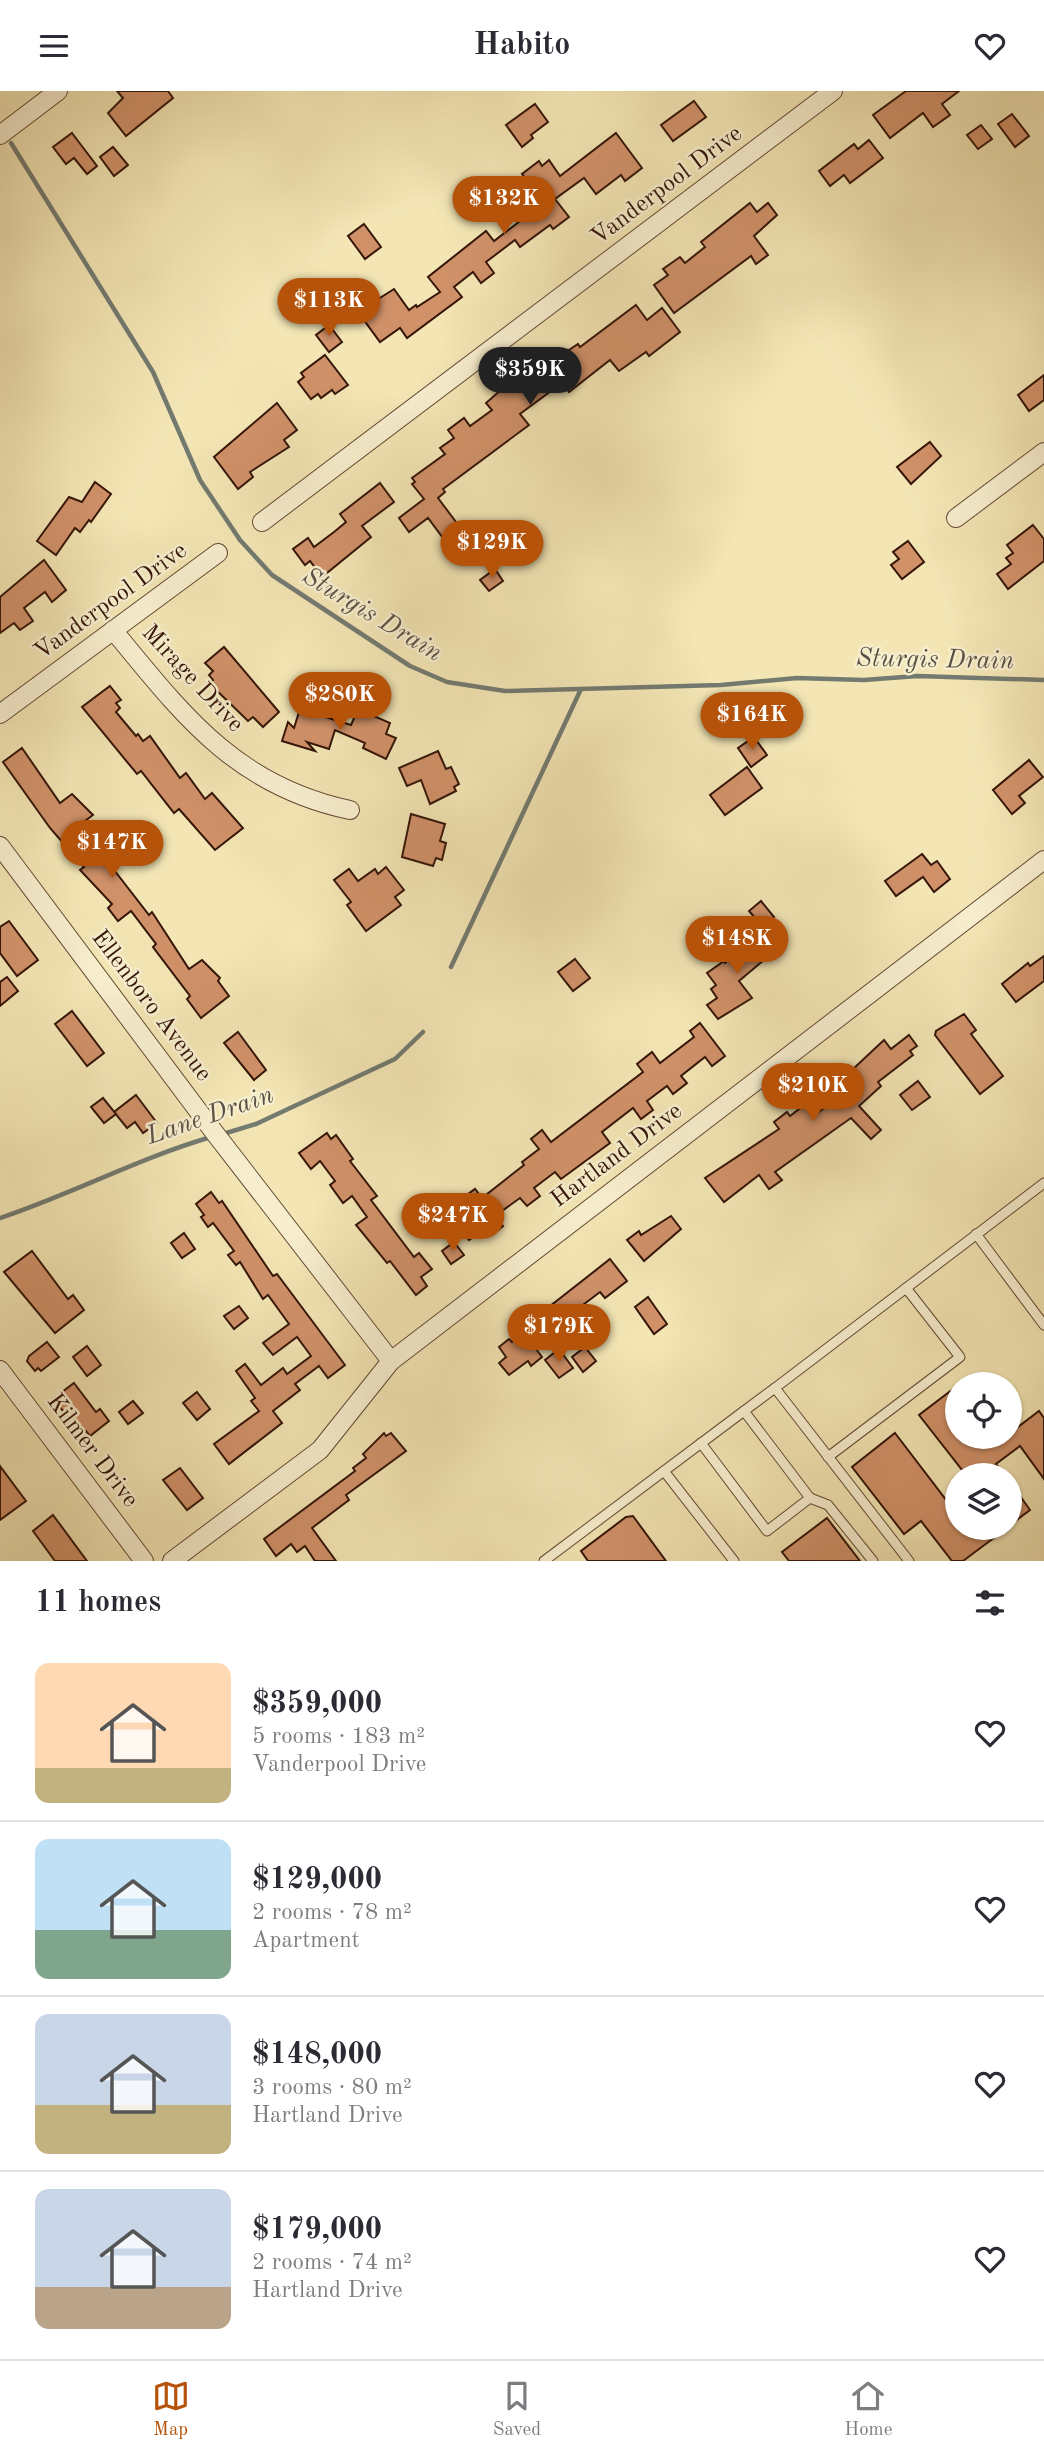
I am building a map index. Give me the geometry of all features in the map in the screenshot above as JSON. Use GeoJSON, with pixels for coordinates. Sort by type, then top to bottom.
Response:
{"type":"FeatureCollection","features":[{"type":"Feature","properties":{"kind":"street"},"geometry":{"type":"LineString","coordinates":[[0,135],[58,91]]}},
{"type":"Feature","properties":{"kind":"street","name":"Vanderpool Drive"},"geometry":{"type":"LineString","coordinates":[[262,522],[833,91]]}},
{"type":"Feature","properties":{"kind":"street"},"geometry":{"type":"LineString","coordinates":[[956,518],[1044,452]]}},
{"type":"Feature","properties":{"kind":"street","name":"Vanderpool Drive"},"geometry":{"type":"LineString","coordinates":[[0,715],[218,553]]}},
{"type":"Feature","properties":{"kind":"street","name":"Mirage Drive"},"geometry":{"type":"LineString","coordinates":[[114,630],[190,719],[233,759],[274,785],[316,802],[350,810]]}},
{"type":"Feature","properties":{"kind":"street","name":"Ellenboro Avenue"},"geometry":{"type":"LineString","coordinates":[[0,846],[214,1132],[391,1361]]}},
{"type":"Feature","properties":{"kind":"street","name":"Hartland Drive"},"geometry":{"type":"LineString","coordinates":[[172,1561],[320,1450],[391,1361],[1044,860]]}},
{"type":"Feature","properties":{"kind":"street","name":"Kilmer Drive"},"geometry":{"type":"LineString","coordinates":[[0,1370],[144,1561]]}},
{"type":"Feature","properties":{"kind":"lane"},"geometry":{"type":"LineString","coordinates":[[547,1560],[1044,1182]]}},
{"type":"Feature","properties":{"kind":"lane"},"geometry":{"type":"LineString","coordinates":[[976,1234],[1044,1325]]}},
{"type":"Feature","properties":{"kind":"lane"},"geometry":{"type":"LineString","coordinates":[[828,1457],[960,1357],[906,1288]]}},
{"type":"Feature","properties":{"kind":"lane"},"geometry":{"type":"LineString","coordinates":[[775,1388],[909,1561]]}},
{"type":"Feature","properties":{"kind":"lane"},"geometry":{"type":"LineString","coordinates":[[744,1411],[810,1498],[828,1505],[873,1561]]}},
{"type":"Feature","properties":{"kind":"lane"},"geometry":{"type":"LineString","coordinates":[[701,1443],[767,1531],[810,1498]]}},
{"type":"Feature","properties":{"kind":"lane"},"geometry":{"type":"LineString","coordinates":[[664,1471],[734,1561]]}},
{"type":"Feature","properties":{"kind":"building"},"geometry":{"type":"Polygon","coordinates":[[[117,91],[168,91],[173,98],[126,136],[108,113],[123,98],[117,91]]]}},
{"type":"Feature","properties":{"kind":"building"},"geometry":{"type":"Polygon","coordinates":[[[906,91],[959,91],[942,104],[950,115],[933,127],[923,113],[890,138],[873,115],[906,91]]]}},
{"type":"Feature","properties":{"kind":"building"},"geometry":{"type":"Polygon","coordinates":[[[694,101],[706,117],[673,141],[661,125],[694,101]]]}},
{"type":"Feature","properties":{"kind":"building"},"geometry":{"type":"Polygon","coordinates":[[[535,104],[548,122],[531,135],[533,138],[522,147],[506,125],[535,104]]]}},
{"type":"Feature","properties":{"kind":"building"},"geometry":{"type":"Polygon","coordinates":[[[1012,114],[1029,136],[1015,147],[998,124],[1012,114]]]}},
{"type":"Feature","properties":{"kind":"building"},"geometry":{"type":"Polygon","coordinates":[[[981,125],[992,139],[978,149],[967,135],[981,125]]]}},
{"type":"Feature","properties":{"kind":"building"},"geometry":{"type":"Polygon","coordinates":[[[72,133],[97,166],[87,174],[74,158],[66,164],[53,147],[72,133]]]}},
{"type":"Feature","properties":{"kind":"building"},"geometry":{"type":"Polygon","coordinates":[[[616,133],[642,168],[625,181],[621,175],[596,194],[584,178],[555,199],[569,217],[553,229],[550,225],[520,247],[515,240],[486,262],[494,273],[481,283],[473,272],[454,287],[462,297],[407,338],[400,328],[380,342],[358,312],[394,289],[409,310],[440,292],[428,277],[486,231],[494,241],[537,208],[518,183],[525,178],[522,174],[539,161],[542,166],[549,160],[560,176],[616,133]]]}},
{"type":"Feature","properties":{"kind":"building"},"geometry":{"type":"Polygon","coordinates":[[[869,140],[883,158],[850,183],[844,175],[830,186],[819,171],[854,144],[858,149],[869,140]]]}},
{"type":"Feature","properties":{"kind":"building"},"geometry":{"type":"Polygon","coordinates":[[[113,147],[128,165],[114,176],[100,157],[113,147]]]}},
{"type":"Feature","properties":{"kind":"building"},"geometry":{"type":"Polygon","coordinates":[[[750,203],[757,212],[768,203],[777,215],[754,236],[768,255],[756,264],[751,256],[674,313],[654,285],[668,275],[663,269],[680,257],[685,263],[705,247],[701,242],[750,203]]]}},
{"type":"Feature","properties":{"kind":"building"},"geometry":{"type":"Polygon","coordinates":[[[364,224],[381,247],[365,259],[348,236],[364,224]]]}},
{"type":"Feature","properties":{"kind":"building"},"geometry":{"type":"Polygon","coordinates":[[[636,305],[647,320],[662,308],[680,332],[649,356],[646,352],[619,371],[610,360],[569,392],[562,383],[520,414],[529,425],[443,489],[445,492],[438,498],[462,530],[446,542],[428,518],[409,532],[399,518],[424,499],[412,484],[415,482],[412,478],[445,454],[440,448],[454,438],[448,430],[464,418],[470,426],[492,410],[486,403],[520,373],[525,380],[547,363],[545,359],[559,349],[563,354],[578,344],[580,347],[636,305]]]}},
{"type":"Feature","properties":{"kind":"building"},"geometry":{"type":"Polygon","coordinates":[[[329,325],[342,342],[329,352],[316,335],[329,325]]]}},
{"type":"Feature","properties":{"kind":"building"},"geometry":{"type":"Polygon","coordinates":[[[325,355],[348,385],[335,394],[332,390],[321,398],[318,394],[311,399],[298,382],[304,377],[301,373],[325,355]]]}},
{"type":"Feature","properties":{"kind":"building"},"geometry":{"type":"Polygon","coordinates":[[[1044,375],[1044,400],[1029,411],[1018,395],[1044,375]]]}},
{"type":"Feature","properties":{"kind":"building"},"geometry":{"type":"Polygon","coordinates":[[[277,403],[297,430],[284,440],[289,447],[250,472],[253,477],[238,489],[214,457],[277,403]]]}},
{"type":"Feature","properties":{"kind":"building"},"geometry":{"type":"Polygon","coordinates":[[[930,442],[941,456],[911,484],[897,467],[930,442]]]}},
{"type":"Feature","properties":{"kind":"building"},"geometry":{"type":"Polygon","coordinates":[[[95,482],[111,494],[91,522],[89,520],[80,532],[75,528],[56,555],[37,541],[69,497],[82,502],[95,482]]]}},
{"type":"Feature","properties":{"kind":"building"},"geometry":{"type":"Polygon","coordinates":[[[380,483],[394,502],[362,526],[371,537],[322,577],[310,561],[305,565],[293,549],[308,538],[314,547],[334,532],[346,522],[340,514],[380,483]]]}},
{"type":"Feature","properties":{"kind":"building"},"geometry":{"type":"Polygon","coordinates":[[[1033,525],[1044,539],[1044,561],[1008,589],[997,574],[1011,564],[1006,558],[1013,553],[1007,545],[1033,525]]]}},
{"type":"Feature","properties":{"kind":"building"},"geometry":{"type":"Polygon","coordinates":[[[908,541],[924,562],[902,579],[891,565],[899,559],[893,552],[908,541]]]}},
{"type":"Feature","properties":{"kind":"building"},"geometry":{"type":"Polygon","coordinates":[[[44,560],[66,590],[52,602],[45,592],[24,608],[33,621],[20,630],[14,623],[0,633],[0,597],[44,560]]]}},
{"type":"Feature","properties":{"kind":"building"},"geometry":{"type":"Polygon","coordinates":[[[495,569],[503,581],[489,591],[480,580],[495,569]]]}},
{"type":"Feature","properties":{"kind":"building"},"geometry":{"type":"Polygon","coordinates":[[[224,647],[279,712],[263,727],[253,717],[248,721],[209,683],[213,680],[209,675],[213,671],[205,663],[224,647]]]}},
{"type":"Feature","properties":{"kind":"building"},"geometry":{"type":"Polygon","coordinates":[[[110,686],[121,700],[116,703],[120,708],[116,712],[136,736],[138,734],[143,741],[150,736],[180,778],[186,773],[205,799],[212,793],[243,828],[215,850],[179,809],[174,813],[141,771],[137,774],[82,707],[110,686]]]}},
{"type":"Feature","properties":{"kind":"building"},"geometry":{"type":"Polygon","coordinates":[[[300,709],[351,725],[358,709],[390,723],[386,734],[396,738],[386,759],[363,748],[365,743],[335,730],[329,749],[307,742],[315,751],[282,741],[288,722],[294,728],[300,709]]]}},
{"type":"Feature","properties":{"kind":"building"},"geometry":{"type":"Polygon","coordinates":[[[754,737],[767,755],[751,767],[738,748],[754,737]]]}},
{"type":"Feature","properties":{"kind":"building"},"geometry":{"type":"Polygon","coordinates":[[[22,748],[60,803],[72,794],[93,815],[81,824],[85,831],[102,853],[106,850],[116,862],[111,866],[149,915],[152,912],[189,969],[202,960],[220,978],[218,981],[229,996],[201,1018],[187,999],[190,996],[153,947],[156,944],[131,911],[118,921],[108,908],[112,904],[80,870],[84,867],[50,828],[3,762],[22,748]]]}},
{"type":"Feature","properties":{"kind":"building"},"geometry":{"type":"Polygon","coordinates":[[[438,751],[446,769],[451,767],[459,784],[454,787],[456,791],[430,804],[421,780],[407,786],[399,768],[438,751]]]}},
{"type":"Feature","properties":{"kind":"building"},"geometry":{"type":"Polygon","coordinates":[[[1029,760],[1043,777],[1019,796],[1025,803],[1012,814],[993,790],[1029,760]]]}},
{"type":"Feature","properties":{"kind":"building"},"geometry":{"type":"Polygon","coordinates":[[[747,767],[762,788],[725,815],[710,795],[747,767]]]}},
{"type":"Feature","properties":{"kind":"building"},"geometry":{"type":"Polygon","coordinates":[[[411,814],[445,824],[440,841],[446,843],[442,860],[436,858],[433,866],[402,857],[411,814]]]}},
{"type":"Feature","properties":{"kind":"building"},"geometry":{"type":"Polygon","coordinates":[[[922,854],[931,865],[937,861],[950,879],[934,892],[923,877],[896,896],[885,881],[922,854]]]}},
{"type":"Feature","properties":{"kind":"building"},"geometry":{"type":"Polygon","coordinates":[[[386,867],[404,890],[395,897],[401,905],[366,931],[347,905],[351,902],[334,880],[349,869],[358,881],[375,869],[378,874],[386,867]]]}},
{"type":"Feature","properties":{"kind":"building"},"geometry":{"type":"Polygon","coordinates":[[[761,901],[774,917],[763,927],[749,911],[761,901]]]}},
{"type":"Feature","properties":{"kind":"building"},"geometry":{"type":"Polygon","coordinates":[[[9,921],[38,960],[17,976],[0,953],[0,927],[9,921]]]}},
{"type":"Feature","properties":{"kind":"building"},"geometry":{"type":"Polygon","coordinates":[[[762,932],[777,949],[739,981],[752,998],[718,1019],[707,1005],[717,998],[711,989],[716,985],[707,973],[724,961],[725,963],[762,932]]]}},
{"type":"Feature","properties":{"kind":"building"},"geometry":{"type":"Polygon","coordinates":[[[1044,956],[1044,981],[1016,1002],[1002,984],[1028,963],[1030,966],[1044,956]]]}},
{"type":"Feature","properties":{"kind":"building"},"geometry":{"type":"Polygon","coordinates":[[[575,959],[590,978],[573,991],[558,972],[575,959]]]}},
{"type":"Feature","properties":{"kind":"building"},"geometry":{"type":"Polygon","coordinates":[[[7,977],[18,991],[0,1006],[0,982],[7,977]]]}},
{"type":"Feature","properties":{"kind":"building"},"geometry":{"type":"Polygon","coordinates":[[[72,1011],[104,1053],[87,1066],[55,1024],[72,1011]]]}},
{"type":"Feature","properties":{"kind":"building"},"geometry":{"type":"Polygon","coordinates":[[[964,1014],[976,1030],[971,1034],[1003,1076],[980,1094],[935,1035],[936,1031],[964,1014]]]}},
{"type":"Feature","properties":{"kind":"building"},"geometry":{"type":"Polygon","coordinates":[[[700,1023],[725,1056],[712,1066],[705,1057],[681,1076],[687,1083],[673,1094],[667,1086],[647,1101],[653,1110],[641,1119],[633,1108],[602,1132],[610,1143],[561,1179],[555,1172],[534,1188],[540,1196],[527,1206],[520,1198],[495,1216],[503,1226],[492,1235],[486,1227],[469,1240],[454,1220],[471,1207],[464,1197],[475,1189],[482,1198],[524,1165],[522,1162],[539,1149],[531,1139],[542,1130],[551,1142],[643,1072],[637,1064],[652,1052],[660,1063],[694,1037],[690,1031],[700,1023]]]}},
{"type":"Feature","properties":{"kind":"building"},"geometry":{"type":"Polygon","coordinates":[[[238,1032],[266,1070],[254,1080],[224,1043],[238,1032]]]}},
{"type":"Feature","properties":{"kind":"building"},"geometry":{"type":"Polygon","coordinates":[[[909,1035],[917,1046],[910,1051],[913,1055],[878,1082],[881,1086],[859,1106],[881,1130],[871,1139],[851,1118],[775,1172],[782,1180],[769,1189],[759,1175],[724,1202],[705,1178],[779,1129],[774,1122],[787,1112],[790,1116],[808,1102],[816,1114],[845,1092],[833,1078],[848,1065],[852,1070],[884,1040],[891,1049],[909,1035]]]}},
{"type":"Feature","properties":{"kind":"building"},"geometry":{"type":"Polygon","coordinates":[[[918,1081],[930,1097],[912,1110],[900,1095],[918,1081]]]}},
{"type":"Feature","properties":{"kind":"building"},"geometry":{"type":"Polygon","coordinates":[[[136,1095],[157,1123],[143,1133],[135,1122],[127,1128],[114,1112],[136,1095]]]}},
{"type":"Feature","properties":{"kind":"building"},"geometry":{"type":"Polygon","coordinates":[[[103,1098],[116,1114],[104,1123],[91,1107],[103,1098]]]}},
{"type":"Feature","properties":{"kind":"building"},"geometry":{"type":"Polygon","coordinates":[[[327,1133],[331,1139],[336,1135],[353,1159],[350,1161],[377,1196],[371,1200],[414,1257],[419,1253],[432,1269],[421,1277],[427,1286],[416,1295],[390,1261],[387,1263],[356,1225],[367,1217],[352,1196],[343,1203],[330,1185],[335,1181],[320,1161],[311,1169],[299,1153],[327,1133]]]}},
{"type":"Feature","properties":{"kind":"building"},"geometry":{"type":"Polygon","coordinates":[[[211,1192],[219,1203],[222,1201],[273,1276],[277,1274],[345,1365],[328,1378],[319,1366],[295,1384],[300,1390],[273,1411],[282,1423],[229,1464],[214,1444],[259,1411],[251,1401],[255,1398],[236,1371],[245,1364],[261,1385],[283,1368],[287,1374],[311,1356],[297,1337],[273,1355],[263,1343],[289,1324],[268,1295],[263,1299],[240,1262],[236,1265],[228,1255],[234,1251],[213,1223],[208,1227],[201,1217],[204,1215],[196,1204],[211,1192]]]}},
{"type":"Feature","properties":{"kind":"building"},"geometry":{"type":"Polygon","coordinates":[[[671,1216],[681,1229],[644,1261],[627,1240],[639,1231],[641,1235],[671,1216]]]}},
{"type":"Feature","properties":{"kind":"building"},"geometry":{"type":"Polygon","coordinates":[[[184,1233],[195,1249],[182,1258],[171,1243],[184,1233]]]}},
{"type":"Feature","properties":{"kind":"building"},"geometry":{"type":"Polygon","coordinates":[[[454,1242],[464,1255],[451,1264],[442,1251],[454,1242]]]}},
{"type":"Feature","properties":{"kind":"building"},"geometry":{"type":"Polygon","coordinates":[[[32,1251],[68,1299],[73,1295],[84,1310],[55,1333],[4,1272],[32,1251]]]}},
{"type":"Feature","properties":{"kind":"building"},"geometry":{"type":"Polygon","coordinates":[[[610,1259],[627,1281],[605,1298],[600,1292],[551,1329],[540,1314],[610,1259]]]}},
{"type":"Feature","properties":{"kind":"building"},"geometry":{"type":"Polygon","coordinates":[[[648,1297],[667,1324],[654,1334],[635,1307],[648,1297]]]}},
{"type":"Feature","properties":{"kind":"building"},"geometry":{"type":"Polygon","coordinates":[[[239,1306],[248,1318],[234,1329],[224,1316],[239,1306]]]}},
{"type":"Feature","properties":{"kind":"building"},"geometry":{"type":"Polygon","coordinates":[[[524,1333],[542,1357],[531,1366],[528,1361],[509,1375],[499,1363],[506,1357],[499,1347],[524,1333]]]}},
{"type":"Feature","properties":{"kind":"building"},"geometry":{"type":"Polygon","coordinates":[[[47,1342],[59,1357],[41,1371],[38,1368],[35,1371],[27,1361],[29,1356],[47,1342]]]}},
{"type":"Feature","properties":{"kind":"building"},"geometry":{"type":"Polygon","coordinates":[[[87,1346],[101,1365],[87,1376],[73,1357],[87,1346]]]}},
{"type":"Feature","properties":{"kind":"building"},"geometry":{"type":"Polygon","coordinates":[[[585,1347],[596,1361],[583,1372],[572,1357],[585,1347]]]}},
{"type":"Feature","properties":{"kind":"building"},"geometry":{"type":"Polygon","coordinates":[[[559,1349],[573,1368],[559,1378],[545,1360],[559,1349]]]}},
{"type":"Feature","properties":{"kind":"building"},"geometry":{"type":"Polygon","coordinates":[[[74,1383],[96,1412],[100,1409],[109,1421],[90,1436],[86,1431],[82,1434],[53,1399],[74,1383]]]}},
{"type":"Feature","properties":{"kind":"building"},"geometry":{"type":"Polygon","coordinates":[[[197,1392],[210,1409],[197,1420],[183,1403],[197,1392]]]}},
{"type":"Feature","properties":{"kind":"building"},"geometry":{"type":"Polygon","coordinates":[[[945,1395],[945,1448],[919,1415],[945,1395]]]}},
{"type":"Feature","properties":{"kind":"building"},"geometry":{"type":"Polygon","coordinates":[[[133,1401],[143,1413],[128,1424],[119,1412],[133,1401]]]}},
{"type":"Feature","properties":{"kind":"building"},"geometry":{"type":"Polygon","coordinates":[[[1039,1411],[1044,1418],[1044,1479],[1022,1449],[1022,1424],[1039,1411]]]}},
{"type":"Feature","properties":{"kind":"building"},"geometry":{"type":"Polygon","coordinates":[[[384,1433],[386,1436],[391,1433],[406,1451],[346,1495],[349,1500],[312,1528],[336,1561],[315,1561],[305,1546],[297,1552],[291,1544],[276,1556],[264,1539],[355,1471],[353,1468],[366,1458],[363,1454],[384,1433]]]}},
{"type":"Feature","properties":{"kind":"building"},"geometry":{"type":"Polygon","coordinates":[[[895,1433],[945,1498],[945,1540],[991,1540],[963,1561],[952,1561],[921,1521],[904,1534],[852,1467],[895,1433]]]}},
{"type":"Feature","properties":{"kind":"building"},"geometry":{"type":"Polygon","coordinates":[[[946,1449],[1016,1449],[997,1463],[957,1463],[946,1449]]]}},
{"type":"Feature","properties":{"kind":"building"},"geometry":{"type":"Polygon","coordinates":[[[0,1466],[26,1501],[0,1520],[0,1466]]]}},
{"type":"Feature","properties":{"kind":"building"},"geometry":{"type":"Polygon","coordinates":[[[180,1468],[203,1498],[187,1510],[163,1480],[180,1468]]]}},
{"type":"Feature","properties":{"kind":"building"},"geometry":{"type":"Polygon","coordinates":[[[1022,1499],[1030,1510],[1022,1516],[1022,1499]]]}},
{"type":"Feature","properties":{"kind":"building"},"geometry":{"type":"Polygon","coordinates":[[[53,1515],[87,1561],[55,1561],[33,1531],[53,1515]]]}},
{"type":"Feature","properties":{"kind":"building"},"geometry":{"type":"Polygon","coordinates":[[[633,1516],[666,1561],[588,1561],[581,1551],[626,1517],[633,1516]]]}},
{"type":"Feature","properties":{"kind":"building"},"geometry":{"type":"Polygon","coordinates":[[[827,1518],[860,1561],[789,1561],[782,1552],[827,1518]]]}},
{"type":"Feature","properties":{"kind":"waterway","name":"Sturgis Drain"},"geometry":{"type":"LineString","coordinates":[[11,143],[153,372],[200,480],[240,540],[272,575],[410,666],[447,682],[505,691],[721,685],[797,678],[864,680],[917,676],[1044,680]]}},
{"type":"Feature","properties":{"kind":"waterway","name":"Lane Drain"},"geometry":{"type":"LineString","coordinates":[[451,967],[581,689]]}},
{"type":"Feature","properties":{"kind":"waterway","name":"Lane Drain"},"geometry":{"type":"LineString","coordinates":[[223,1134],[256,1124],[395,1059],[423,1032]]}},
{"type":"Feature","properties":{"kind":"waterway","name":"Lane Drain"},"geometry":{"type":"LineString","coordinates":[[0,1218],[158,1155],[211,1137]]}}]}
